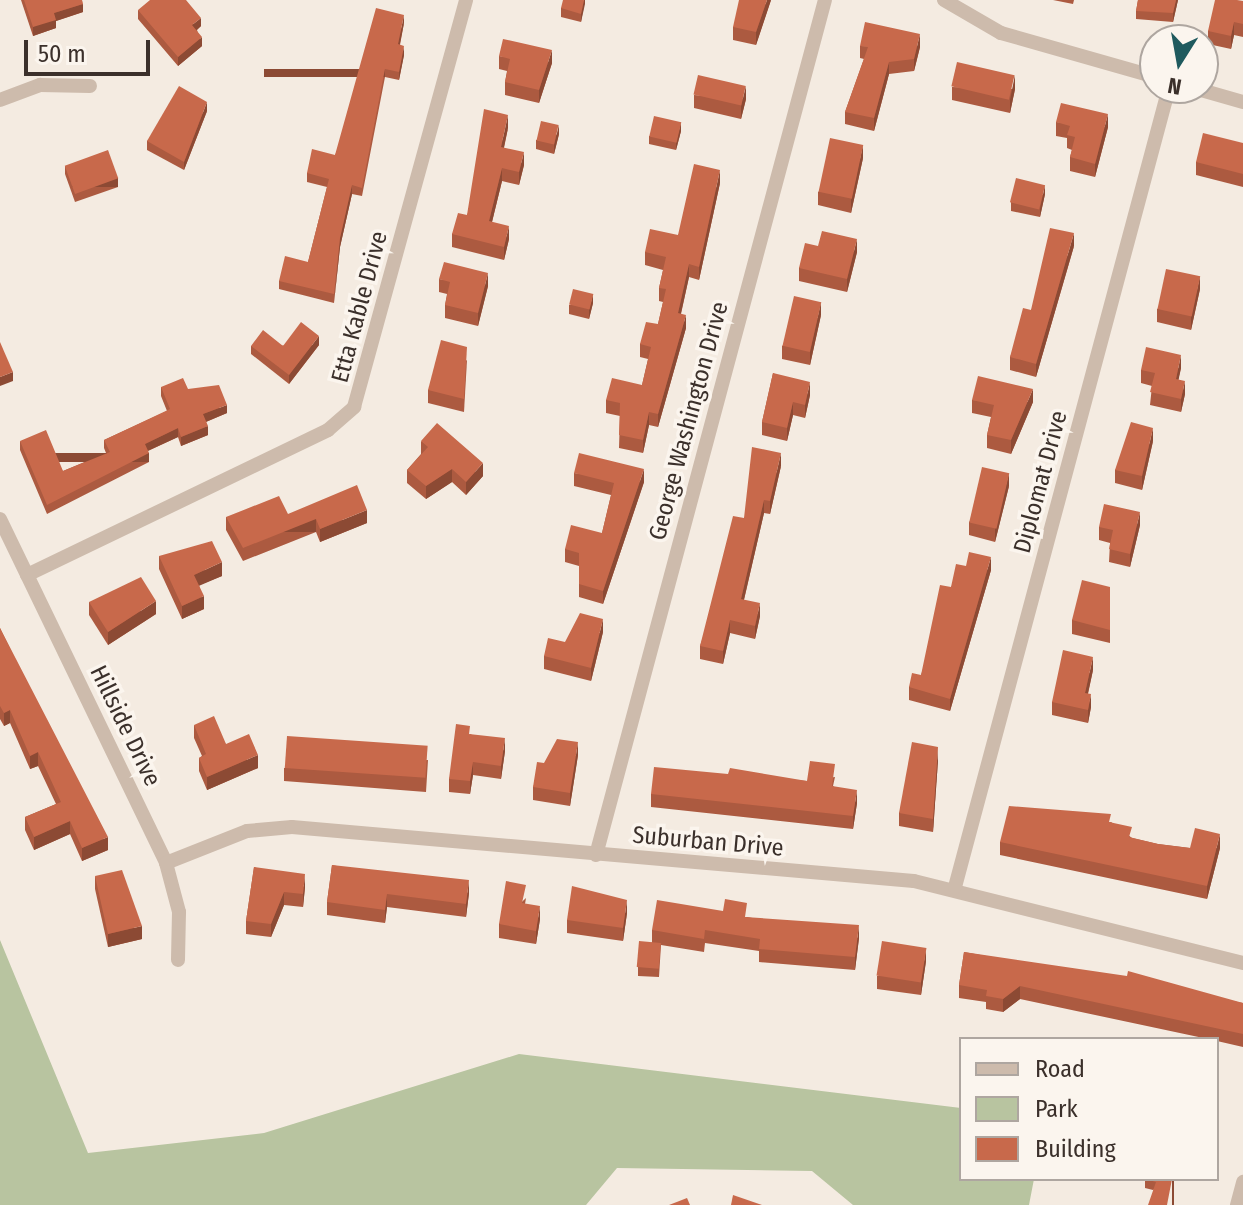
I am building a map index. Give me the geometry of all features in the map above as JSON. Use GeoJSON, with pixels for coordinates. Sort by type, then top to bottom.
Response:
{"type":"FeatureCollection","features":[{"type":"Feature","properties":{"kind":"street","name":"Etta Kable Drive"},"geometry":{"type":"LineString","coordinates":[[27,575],[328,430],[354,407],[466,0]]}},
{"type":"Feature","properties":{"kind":"street","name":"George Washington Drive"},"geometry":{"type":"LineString","coordinates":[[596,855],[825,0]]}},
{"type":"Feature","properties":{"kind":"street"},"geometry":{"type":"LineString","coordinates":[[944,0],[1001,33],[1139,72]]}},
{"type":"Feature","properties":{"kind":"street"},"geometry":{"type":"LineString","coordinates":[[0,100],[40,85],[90,86]]}},
{"type":"Feature","properties":{"kind":"street"},"geometry":{"type":"LineString","coordinates":[[1219,95],[1243,102]]}},
{"type":"Feature","properties":{"kind":"street","name":"Diplomat Drive"},"geometry":{"type":"LineString","coordinates":[[955,887],[1165,104]]}},
{"type":"Feature","properties":{"kind":"street","name":"Hillside Drive"},"geometry":{"type":"LineString","coordinates":[[0,519],[166,863],[179,912],[178,960]]}},
{"type":"Feature","properties":{"kind":"street","name":"Suburban Drive"},"geometry":{"type":"LineString","coordinates":[[166,863],[247,831],[279,827],[955,887],[1243,963]]}},
{"type":"Feature","properties":{"kind":"street"},"geometry":{"type":"LineString","coordinates":[[1237,1205],[1243,1182]]}},
{"type":"Feature","properties":{"kind":"green space"},"geometry":{"type":"Polygon","coordinates":[[[0,940],[88,1153],[264,1133],[519,1054],[959,1108],[959,1181],[1034,1181],[1029,1205],[853,1205],[812,1171],[617,1168],[586,1205],[0,1205],[0,940]]]}},
{"type":"Feature","properties":{"kind":"building"},"geometry":{"type":"Polygon","coordinates":[[[24,0],[82,0],[83,4],[54,13],[56,20],[33,27],[24,0]]]}},
{"type":"Feature","properties":{"kind":"building"},"geometry":{"type":"Polygon","coordinates":[[[150,0],[186,0],[201,18],[192,25],[202,37],[178,57],[138,10],[150,0]]]}},
{"type":"Feature","properties":{"kind":"building"},"geometry":{"type":"Polygon","coordinates":[[[563,0],[584,0],[581,14],[561,8],[563,0]]]}},
{"type":"Feature","properties":{"kind":"building"},"geometry":{"type":"Polygon","coordinates":[[[739,0],[767,0],[756,32],[733,27],[739,0]]]}},
{"type":"Feature","properties":{"kind":"building"},"geometry":{"type":"Polygon","coordinates":[[[1138,0],[1176,0],[1173,13],[1136,11],[1138,0]]]}},
{"type":"Feature","properties":{"kind":"building"},"geometry":{"type":"Polygon","coordinates":[[[1215,0],[1243,1],[1243,24],[1234,22],[1231,36],[1219,33],[1219,24],[1210,24],[1215,0]]]}},
{"type":"Feature","properties":{"kind":"building"},"geometry":{"type":"Polygon","coordinates":[[[376,8],[404,15],[398,44],[404,46],[399,72],[385,69],[362,188],[352,185],[340,238],[334,294],[279,281],[285,256],[308,262],[329,179],[307,173],[312,149],[335,155],[376,8]]]}},
{"type":"Feature","properties":{"kind":"building"},"geometry":{"type":"Polygon","coordinates":[[[865,22],[920,34],[914,59],[889,62],[874,118],[845,112],[868,47],[860,46],[865,22]]]}},
{"type":"Feature","properties":{"kind":"building"},"geometry":{"type":"Polygon","coordinates":[[[503,39],[552,50],[539,90],[505,82],[510,59],[499,56],[503,39]]]}},
{"type":"Feature","properties":{"kind":"building"},"geometry":{"type":"Polygon","coordinates":[[[957,62],[1014,75],[1009,100],[951,86],[957,62]]]}},
{"type":"Feature","properties":{"kind":"building"},"geometry":{"type":"Polygon","coordinates":[[[698,75],[746,86],[741,106],[694,94],[698,75]]]}},
{"type":"Feature","properties":{"kind":"building"},"geometry":{"type":"Polygon","coordinates":[[[179,86],[207,102],[184,162],[147,141],[179,86]]]}},
{"type":"Feature","properties":{"kind":"building"},"geometry":{"type":"Polygon","coordinates":[[[1061,103],[1108,114],[1095,164],[1070,157],[1075,137],[1067,135],[1070,126],[1056,122],[1061,103]]]}},
{"type":"Feature","properties":{"kind":"building"},"geometry":{"type":"Polygon","coordinates":[[[484,109],[508,115],[501,147],[524,152],[519,172],[502,168],[489,221],[509,226],[504,247],[452,234],[458,213],[467,215],[484,109]]]}},
{"type":"Feature","properties":{"kind":"building"},"geometry":{"type":"Polygon","coordinates":[[[654,116],[681,122],[677,143],[649,136],[654,116]]]}},
{"type":"Feature","properties":{"kind":"building"},"geometry":{"type":"Polygon","coordinates":[[[541,121],[559,125],[554,145],[537,140],[541,121]]]}},
{"type":"Feature","properties":{"kind":"building"},"geometry":{"type":"Polygon","coordinates":[[[1203,133],[1243,143],[1243,174],[1196,162],[1203,133]]]}},
{"type":"Feature","properties":{"kind":"building"},"geometry":{"type":"Polygon","coordinates":[[[830,138],[863,145],[852,199],[819,192],[830,138]]]}},
{"type":"Feature","properties":{"kind":"building"},"geometry":{"type":"Polygon","coordinates":[[[108,150],[118,178],[75,194],[65,166],[108,150]]]}},
{"type":"Feature","properties":{"kind":"building"},"geometry":{"type":"Polygon","coordinates":[[[694,164],[720,170],[699,267],[689,264],[678,313],[686,315],[658,414],[649,412],[643,440],[619,435],[620,403],[606,400],[612,378],[642,385],[651,347],[640,344],[646,322],[658,324],[666,289],[659,288],[666,257],[645,252],[650,229],[678,235],[694,164]]]}},
{"type":"Feature","properties":{"kind":"building"},"geometry":{"type":"Polygon","coordinates":[[[1016,178],[1045,185],[1039,210],[1010,202],[1016,178]]]}},
{"type":"Feature","properties":{"kind":"building"},"geometry":{"type":"Polygon","coordinates":[[[1050,228],[1074,233],[1036,364],[1010,357],[1023,308],[1031,310],[1050,228]]]}},
{"type":"Feature","properties":{"kind":"building"},"geometry":{"type":"Polygon","coordinates":[[[822,231],[857,239],[847,279],[799,268],[805,243],[818,246],[822,231]]]}},
{"type":"Feature","properties":{"kind":"building"},"geometry":{"type":"Polygon","coordinates":[[[444,262],[488,273],[478,313],[445,305],[450,282],[439,279],[444,262]]]}},
{"type":"Feature","properties":{"kind":"building"},"geometry":{"type":"Polygon","coordinates":[[[1166,269],[1200,276],[1192,316],[1157,309],[1166,269]]]}},
{"type":"Feature","properties":{"kind":"building"},"geometry":{"type":"Polygon","coordinates":[[[573,289],[593,294],[590,310],[569,305],[573,289]]]}},
{"type":"Feature","properties":{"kind":"building"},"geometry":{"type":"Polygon","coordinates":[[[794,296],[821,302],[810,352],[783,346],[794,296]]]}},
{"type":"Feature","properties":{"kind":"building"},"geometry":{"type":"Polygon","coordinates":[[[301,322],[319,336],[289,375],[251,346],[263,330],[283,346],[301,322]]]}},
{"type":"Feature","properties":{"kind":"building"},"geometry":{"type":"Polygon","coordinates":[[[441,340],[467,347],[464,399],[428,390],[441,340]]]}},
{"type":"Feature","properties":{"kind":"building"},"geometry":{"type":"Polygon","coordinates":[[[0,342],[13,372],[0,377],[0,342]]]}},
{"type":"Feature","properties":{"kind":"building"},"geometry":{"type":"Polygon","coordinates":[[[1146,347],[1181,355],[1176,379],[1185,381],[1181,399],[1150,392],[1155,373],[1141,370],[1146,347]]]}},
{"type":"Feature","properties":{"kind":"building"},"geometry":{"type":"Polygon","coordinates":[[[773,373],[810,382],[805,405],[793,402],[787,428],[762,422],[773,373]]]}},
{"type":"Feature","properties":{"kind":"building"},"geometry":{"type":"Polygon","coordinates":[[[978,376],[1033,389],[1011,440],[987,435],[994,405],[972,400],[978,376]]]}},
{"type":"Feature","properties":{"kind":"building"},"geometry":{"type":"Polygon","coordinates":[[[183,378],[188,389],[219,385],[227,405],[203,414],[208,426],[181,437],[178,428],[145,444],[149,453],[47,505],[20,441],[46,430],[63,471],[110,452],[104,440],[170,409],[161,387],[183,378]]]}},
{"type":"Feature","properties":{"kind":"building"},"geometry":{"type":"Polygon","coordinates":[[[1131,422],[1153,428],[1142,476],[1115,470],[1131,422]]]}},
{"type":"Feature","properties":{"kind":"building"},"geometry":{"type":"Polygon","coordinates":[[[437,423],[483,463],[466,482],[452,469],[426,486],[407,470],[428,447],[421,441],[437,423]]]}},
{"type":"Feature","properties":{"kind":"building"},"geometry":{"type":"Polygon","coordinates":[[[752,447],[781,453],[770,501],[764,500],[741,599],[760,603],[755,626],[730,620],[723,651],[700,646],[733,516],[744,518],[752,447]]]}},
{"type":"Feature","properties":{"kind":"building"},"geometry":{"type":"Polygon","coordinates":[[[579,453],[644,469],[603,591],[579,584],[579,553],[565,549],[571,525],[602,533],[614,483],[574,473],[579,453]]]}},
{"type":"Feature","properties":{"kind":"building"},"geometry":{"type":"Polygon","coordinates":[[[982,467],[1009,473],[996,529],[969,523],[982,467]]]}},
{"type":"Feature","properties":{"kind":"building"},"geometry":{"type":"Polygon","coordinates":[[[357,485],[367,510],[320,529],[316,519],[243,548],[226,517],[279,496],[288,514],[357,485]]]}},
{"type":"Feature","properties":{"kind":"building"},"geometry":{"type":"Polygon","coordinates":[[[1104,504],[1140,512],[1130,554],[1109,549],[1113,530],[1099,527],[1104,504]]]}},
{"type":"Feature","properties":{"kind":"building"},"geometry":{"type":"Polygon","coordinates":[[[212,541],[222,562],[194,575],[204,596],[182,606],[159,556],[212,541]]]}},
{"type":"Feature","properties":{"kind":"building"},"geometry":{"type":"Polygon","coordinates":[[[969,552],[991,557],[950,699],[909,687],[912,673],[921,675],[940,585],[951,587],[956,564],[966,566],[969,552]]]}},
{"type":"Feature","properties":{"kind":"building"},"geometry":{"type":"Polygon","coordinates":[[[141,577],[156,601],[108,632],[89,602],[141,577]]]}},
{"type":"Feature","properties":{"kind":"building"},"geometry":{"type":"Polygon","coordinates":[[[1082,580],[1110,587],[1110,630],[1072,620],[1082,580]]]}},
{"type":"Feature","properties":{"kind":"building"},"geometry":{"type":"Polygon","coordinates":[[[580,613],[603,619],[591,668],[544,656],[548,638],[565,642],[580,613]]]}},
{"type":"Feature","properties":{"kind":"building"},"geometry":{"type":"Polygon","coordinates":[[[0,628],[108,837],[82,848],[70,821],[34,837],[25,817],[61,802],[38,752],[30,756],[10,710],[4,713],[0,706],[0,628]]]}},
{"type":"Feature","properties":{"kind":"building"},"geometry":{"type":"Polygon","coordinates":[[[1063,650],[1093,657],[1085,693],[1091,694],[1088,710],[1052,702],[1063,650]]]}},
{"type":"Feature","properties":{"kind":"building"},"geometry":{"type":"Polygon","coordinates":[[[214,716],[226,744],[249,734],[258,755],[207,777],[199,758],[206,754],[194,725],[214,716]]]}},
{"type":"Feature","properties":{"kind":"building"},"geometry":{"type":"Polygon","coordinates":[[[456,724],[470,726],[469,734],[505,738],[501,766],[473,762],[470,781],[449,779],[456,724]]]}},
{"type":"Feature","properties":{"kind":"building"},"geometry":{"type":"Polygon","coordinates":[[[287,736],[428,746],[425,778],[285,768],[287,736]]]}},
{"type":"Feature","properties":{"kind":"building"},"geometry":{"type":"Polygon","coordinates":[[[557,739],[578,742],[570,793],[533,787],[537,762],[544,763],[557,739]]]}},
{"type":"Feature","properties":{"kind":"building"},"geometry":{"type":"Polygon","coordinates":[[[912,742],[938,747],[933,819],[899,813],[912,742]]]}},
{"type":"Feature","properties":{"kind":"building"},"geometry":{"type":"Polygon","coordinates":[[[810,761],[835,764],[832,786],[857,790],[853,816],[651,794],[654,767],[728,774],[730,768],[807,781],[810,761]]]}},
{"type":"Feature","properties":{"kind":"building"},"geometry":{"type":"Polygon","coordinates":[[[1009,806],[1111,814],[1109,822],[1132,827],[1129,837],[1158,844],[1190,848],[1195,828],[1220,834],[1207,886],[1000,842],[1009,806]]]}},
{"type":"Feature","properties":{"kind":"building"},"geometry":{"type":"Polygon","coordinates":[[[332,865],[469,880],[466,904],[387,894],[385,910],[327,902],[332,865]]]}},
{"type":"Feature","properties":{"kind":"building"},"geometry":{"type":"Polygon","coordinates":[[[254,867],[305,874],[303,894],[284,892],[271,924],[246,921],[254,867]]]}},
{"type":"Feature","properties":{"kind":"building"},"geometry":{"type":"Polygon","coordinates":[[[122,870],[142,926],[108,934],[95,876],[122,870]]]}},
{"type":"Feature","properties":{"kind":"building"},"geometry":{"type":"Polygon","coordinates":[[[506,881],[526,885],[522,903],[540,906],[536,931],[499,924],[506,881]]]}},
{"type":"Feature","properties":{"kind":"building"},"geometry":{"type":"Polygon","coordinates":[[[572,886],[627,900],[623,928],[567,920],[572,886]]]}},
{"type":"Feature","properties":{"kind":"building"},"geometry":{"type":"Polygon","coordinates":[[[725,899],[747,903],[745,917],[859,925],[855,957],[759,949],[760,939],[705,930],[704,939],[652,930],[657,900],[723,911],[725,899]]]}},
{"type":"Feature","properties":{"kind":"building"},"geometry":{"type":"Polygon","coordinates":[[[639,941],[661,943],[659,969],[637,967],[639,941]]]}},
{"type":"Feature","properties":{"kind":"building"},"geometry":{"type":"Polygon","coordinates":[[[882,941],[926,948],[921,983],[877,976],[882,941]]]}},
{"type":"Feature","properties":{"kind":"building"},"geometry":{"type":"Polygon","coordinates":[[[964,952],[1127,976],[1128,971],[1243,1003],[1243,1034],[1020,986],[1003,999],[986,996],[987,990],[959,985],[964,952]]]}},
{"type":"Feature","properties":{"kind":"building"},"geometry":{"type":"Polygon","coordinates":[[[1152,1181],[1172,1181],[1167,1205],[1148,1205],[1156,1182],[1152,1181]]]}},
{"type":"Feature","properties":{"kind":"building"},"geometry":{"type":"Polygon","coordinates":[[[733,1195],[762,1205],[731,1205],[733,1195]]]}},
{"type":"Feature","properties":{"kind":"building"},"geometry":{"type":"Polygon","coordinates":[[[687,1198],[690,1205],[669,1205],[687,1198]]]}}]}
